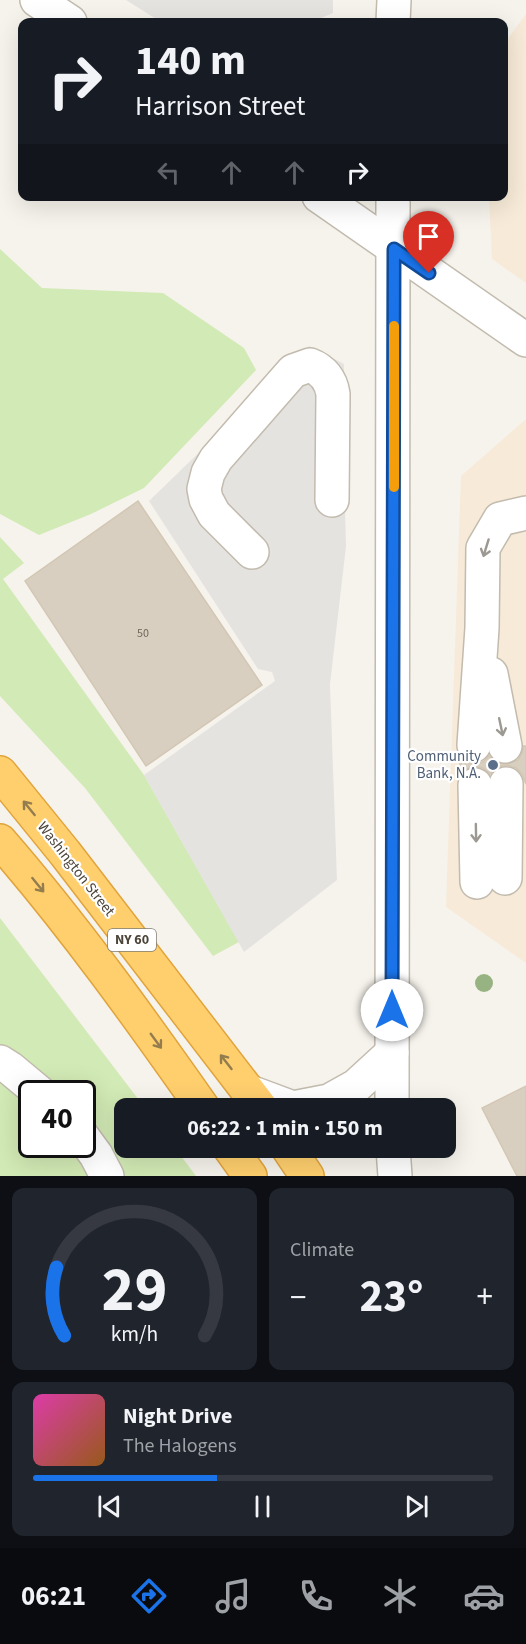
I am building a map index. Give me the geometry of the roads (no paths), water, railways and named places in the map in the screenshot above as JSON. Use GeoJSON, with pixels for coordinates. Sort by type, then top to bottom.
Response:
{"type":"FeatureCollection","features":[{"type":"Feature","properties":{"kind":"highway","name":"Washington Street"},"geometry":{"type":"LineString","coordinates":[[0,773],[253,1098]]}},
{"type":"Feature","properties":{"kind":"highway","name":"NY 60"},"geometry":{"type":"LineString","coordinates":[[0,841],[40,887],[196,1098]]}},
{"type":"Feature","properties":{"kind":"highway"},"geometry":{"type":"LineString","coordinates":[[237,1158],[250,1176]]}},
{"type":"Feature","properties":{"kind":"highway"},"geometry":{"type":"LineString","coordinates":[[295,1158],[307,1176]]}},
{"type":"Feature","properties":{"kind":"street"},"geometry":{"type":"LineString","coordinates":[[38,0],[64,18]]}},
{"type":"Feature","properties":{"kind":"street"},"geometry":{"type":"LineString","coordinates":[[393,18],[394,0]]}},
{"type":"Feature","properties":{"kind":"street"},"geometry":{"type":"LineString","coordinates":[[326,201],[526,340]]}},
{"type":"Feature","properties":{"kind":"street"},"geometry":{"type":"LineString","coordinates":[[392,1098],[393,201]]}},
{"type":"Feature","properties":{"kind":"street"},"geometry":{"type":"LineString","coordinates":[[252,552],[214,514],[210,507],[204,489],[208,473],[216,459],[292,370],[310,365],[318,369],[331,384],[333,394],[332,485]]}},
{"type":"Feature","properties":{"kind":"street"},"geometry":{"type":"LineString","coordinates":[[490,745],[482,628],[483,548],[500,519],[526,513]]}},
{"type":"Feature","properties":{"kind":"street"},"geometry":{"type":"LineString","coordinates":[[490,785],[491,880]]}},
{"type":"Feature","properties":{"kind":"street"},"geometry":{"type":"LineString","coordinates":[[334,1098],[356,1086],[392,1053]]}},
{"type":"Feature","properties":{"kind":"street"},"geometry":{"type":"LineString","coordinates":[[0,1062],[24,1080]]}},
{"type":"Feature","properties":{"kind":"street"},"geometry":{"type":"LineString","coordinates":[[96,1155],[107,1176]]}},
{"type":"Feature","properties":{"kind":"street"},"geometry":{"type":"LineString","coordinates":[[394,1158],[395,1176]]}},
{"type":"Feature","properties":{"kind":"place","name":"Community Bank, N.A."},"geometry":{"type":"Point","coordinates":[493,765]}}]}
